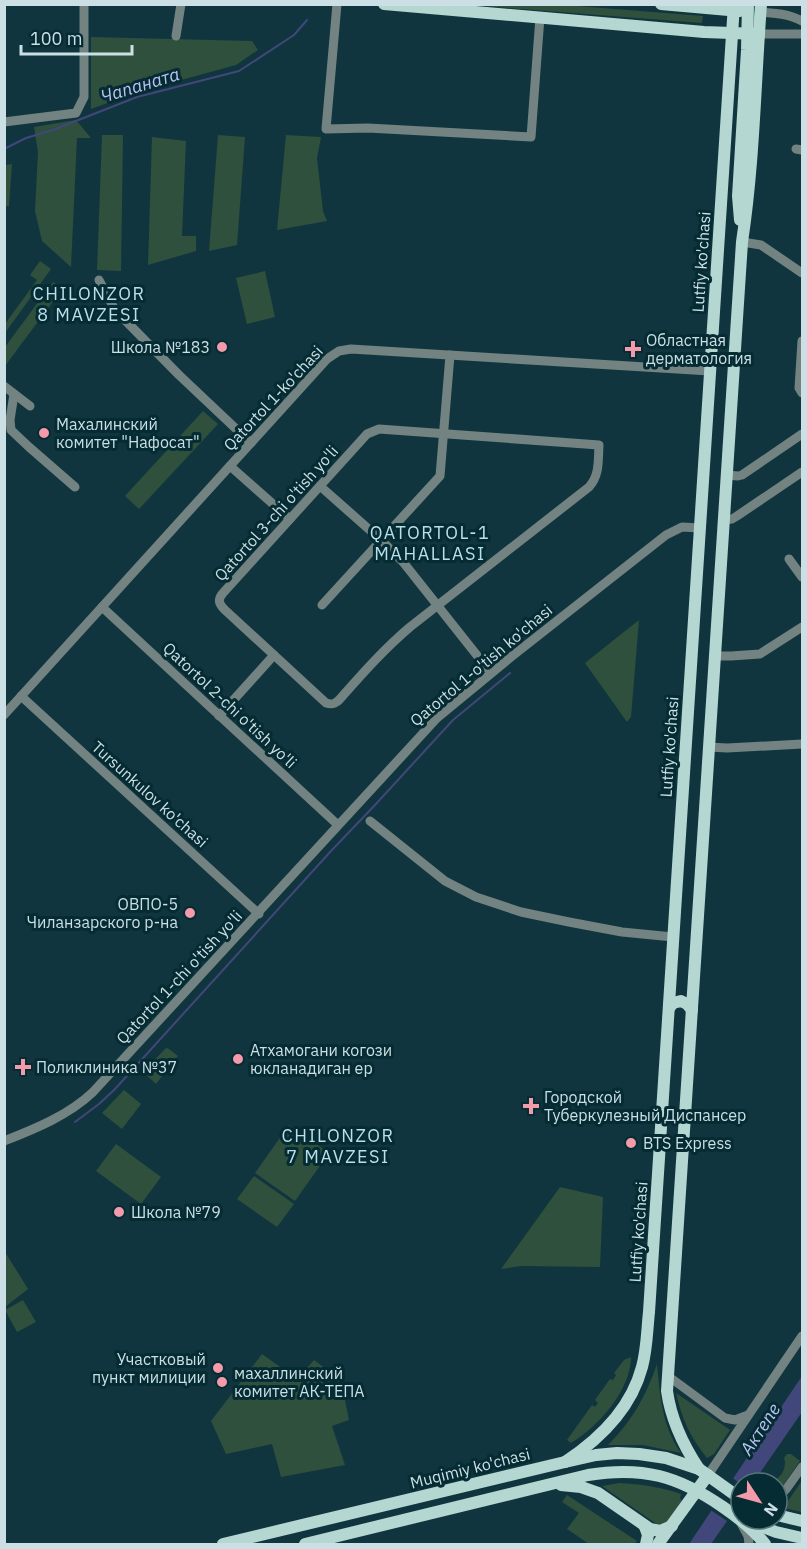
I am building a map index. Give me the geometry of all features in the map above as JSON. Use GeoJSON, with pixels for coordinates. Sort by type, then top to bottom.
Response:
{"type":"FeatureCollection","features":[{"type":"Feature","properties":{"kind":"main road"},"geometry":{"type":"LineString","coordinates":[[384,4],[448,7],[704,32],[754,34]]}},
{"type":"Feature","properties":{"kind":"main road"},"geometry":{"type":"LineString","coordinates":[[658,1545],[697,1490],[704,1472],[690,1454],[674,1422],[667,1391],[742,242],[749,187],[754,34],[754,8],[661,4]]}},
{"type":"Feature","properties":{"kind":"main road","name":"Lutfiy ko'chasi"},"geometry":{"type":"LineString","coordinates":[[565,1462],[595,1441],[630,1398],[642,1366],[649,1312],[734,7]]}},
{"type":"Feature","properties":{"kind":"main road"},"geometry":{"type":"LineString","coordinates":[[714,303],[728,296],[738,305]]}},
{"type":"Feature","properties":{"kind":"main road"},"geometry":{"type":"LineString","coordinates":[[673,942],[678,952],[684,956],[692,952],[696,946]]}},
{"type":"Feature","properties":{"kind":"main road"},"geometry":{"type":"LineString","coordinates":[[669,1008],[673,1003],[681,1001],[692,1010]]}},
{"type":"Feature","properties":{"kind":"main road","name":"Muqimiy ko'chasi"},"geometry":{"type":"LineString","coordinates":[[223,1545],[596,1455],[628,1453],[666,1458],[704,1472],[729,1490]]}},
{"type":"Feature","properties":{"kind":"main road"},"geometry":{"type":"LineString","coordinates":[[301,1526],[297,1530],[297,1540],[303,1545],[319,1543],[599,1473],[629,1471],[660,1475],[676,1480],[697,1490],[729,1511]]}},
{"type":"Feature","properties":{"kind":"main road"},"geometry":{"type":"LineString","coordinates":[[548,1485],[574,1486],[592,1490],[645,1527],[653,1530],[660,1531],[672,1526]]}},
{"type":"Feature","properties":{"kind":"main road"},"geometry":{"type":"LineString","coordinates":[[645,1527],[648,1536],[646,1545]]}},
{"type":"Feature","properties":{"kind":"main road"},"geometry":{"type":"LineString","coordinates":[[753,1531],[765,1545]]}},
{"type":"Feature","properties":{"kind":"main road"},"geometry":{"type":"LineString","coordinates":[[773,1531],[802,1538]]}},
{"type":"Feature","properties":{"kind":"street"},"geometry":{"type":"LineString","coordinates":[[4,122],[76,113],[84,97],[84,4]]}},
{"type":"Feature","properties":{"kind":"street"},"geometry":{"type":"LineString","coordinates":[[176,36],[181,4]]}},
{"type":"Feature","properties":{"kind":"street"},"geometry":{"type":"LineString","coordinates":[[337,4],[327,129],[387,129],[531,137],[540,17]]}},
{"type":"Feature","properties":{"kind":"street"},"geometry":{"type":"LineString","coordinates":[[754,8],[781,13],[802,21]]}},
{"type":"Feature","properties":{"kind":"street"},"geometry":{"type":"LineString","coordinates":[[754,34],[802,34]]}},
{"type":"Feature","properties":{"kind":"street"},"geometry":{"type":"LineString","coordinates":[[742,242],[761,245],[802,273]]}},
{"type":"Feature","properties":{"kind":"street"},"geometry":{"type":"LineString","coordinates":[[99,280],[115,310],[251,443]]}},
{"type":"Feature","properties":{"kind":"street"},"geometry":{"type":"LineString","coordinates":[[802,341],[799,388],[802,393]]}},
{"type":"Feature","properties":{"kind":"street","name":"Qatortol 1-ko'chasi"},"geometry":{"type":"LineString","coordinates":[[4,715],[327,359],[339,351],[347,349],[710,371]]}},
{"type":"Feature","properties":{"kind":"street"},"geometry":{"type":"LineString","coordinates":[[322,605],[440,476],[450,355]]}},
{"type":"Feature","properties":{"kind":"street"},"geometry":{"type":"LineString","coordinates":[[4,386],[30,406]]}},
{"type":"Feature","properties":{"kind":"street"},"geometry":{"type":"LineString","coordinates":[[14,394],[10,420],[11,430],[75,487]]}},
{"type":"Feature","properties":{"kind":"street","name":"Qatortol 3-chi o'tish yo'li"},"geometry":{"type":"LineString","coordinates":[[379,429],[444,435],[599,445],[596,478],[589,487],[390,644],[339,700],[333,704],[327,703],[219,604],[221,594],[370,432],[379,429]]}},
{"type":"Feature","properties":{"kind":"street"},"geometry":{"type":"LineString","coordinates":[[727,475],[742,475],[802,434]]}},
{"type":"Feature","properties":{"kind":"street"},"geometry":{"type":"LineString","coordinates":[[230,466],[290,519]]}},
{"type":"Feature","properties":{"kind":"street"},"geometry":{"type":"LineString","coordinates":[[724,520],[737,516],[802,472]]}},
{"type":"Feature","properties":{"kind":"street"},"geometry":{"type":"LineString","coordinates":[[320,486],[403,562],[491,673]]}},
{"type":"Feature","properties":{"kind":"street","name":"Qatortol 1-o'tish ko'chasi"},"geometry":{"type":"LineString","coordinates":[[258,914],[437,718],[611,577],[672,531],[682,527],[700,528]]}},
{"type":"Feature","properties":{"kind":"street"},"geometry":{"type":"LineString","coordinates":[[789,559],[802,577]]}},
{"type":"Feature","properties":{"kind":"street","name":"Qatortol 2-chi o'tish yo'li"},"geometry":{"type":"LineString","coordinates":[[102,607],[338,825]]}},
{"type":"Feature","properties":{"kind":"street"},"geometry":{"type":"LineString","coordinates":[[715,656],[760,654],[802,627]]}},
{"type":"Feature","properties":{"kind":"street"},"geometry":{"type":"LineString","coordinates":[[219,716],[274,655]]}},
{"type":"Feature","properties":{"kind":"street","name":"Tursunkulov ko'chasi"},"geometry":{"type":"LineString","coordinates":[[21,696],[258,914]]}},
{"type":"Feature","properties":{"kind":"street"},"geometry":{"type":"LineString","coordinates":[[709,747],[802,744]]}},
{"type":"Feature","properties":{"kind":"street"},"geometry":{"type":"LineString","coordinates":[[370,821],[445,881],[476,897],[521,912],[673,942]]}},
{"type":"Feature","properties":{"kind":"street","name":"Qatortol 1-chi o'tish yo'li"},"geometry":{"type":"LineString","coordinates":[[4,1141],[44,1124],[86,1099],[258,914]]}},
{"type":"Feature","properties":{"kind":"street"},"geometry":{"type":"LineString","coordinates":[[704,1472],[750,1414],[802,1336]]}},
{"type":"Feature","properties":{"kind":"street"},"geometry":{"type":"LineString","coordinates":[[668,1376],[725,1418],[732,1420],[750,1414]]}},
{"type":"Feature","properties":{"kind":"street"},"geometry":{"type":"LineString","coordinates":[[799,1477],[802,1467]]}},
{"type":"Feature","properties":{"kind":"green space"},"geometry":{"type":"Polygon","coordinates":[[[470,5],[565,5],[703,16],[702,23],[470,5]]]}},
{"type":"Feature","properties":{"kind":"green space"},"geometry":{"type":"Polygon","coordinates":[[[91,37],[252,41],[258,50],[236,65],[134,93],[91,109],[91,37]]]}},
{"type":"Feature","properties":{"kind":"green space"},"geometry":{"type":"Polygon","coordinates":[[[76,120],[91,138],[77,138],[71,267],[42,241],[35,211],[38,152],[34,127],[76,120]]]}},
{"type":"Feature","properties":{"kind":"green space"},"geometry":{"type":"Polygon","coordinates":[[[102,135],[123,135],[121,271],[97,270],[102,135]]]}},
{"type":"Feature","properties":{"kind":"green space"},"geometry":{"type":"Polygon","coordinates":[[[218,135],[245,137],[237,245],[209,251],[218,135]]]}},
{"type":"Feature","properties":{"kind":"green space"},"geometry":{"type":"Polygon","coordinates":[[[286,135],[321,137],[317,158],[323,211],[327,221],[277,230],[286,135]]]}},
{"type":"Feature","properties":{"kind":"green space"},"geometry":{"type":"Polygon","coordinates":[[[152,137],[186,141],[182,236],[196,236],[196,251],[148,265],[152,137]]]}},
{"type":"Feature","properties":{"kind":"green space"},"geometry":{"type":"Polygon","coordinates":[[[12,164],[9,206],[5,206],[6,165],[12,164]]]}},
{"type":"Feature","properties":{"kind":"green space"},"geometry":{"type":"Polygon","coordinates":[[[40,261],[51,269],[5,333],[5,324],[37,280],[30,275],[40,261]]]}},
{"type":"Feature","properties":{"kind":"green space"},"geometry":{"type":"Polygon","coordinates":[[[265,271],[275,317],[247,324],[236,278],[265,271]]]}},
{"type":"Feature","properties":{"kind":"green space"},"geometry":{"type":"Polygon","coordinates":[[[53,282],[63,288],[5,366],[5,347],[53,282]]]}},
{"type":"Feature","properties":{"kind":"green space"},"geometry":{"type":"Polygon","coordinates":[[[203,411],[218,424],[139,509],[125,496],[203,411]]]}},
{"type":"Feature","properties":{"kind":"green space"},"geometry":{"type":"Polygon","coordinates":[[[639,620],[631,717],[627,722],[585,663],[639,620]]]}},
{"type":"Feature","properties":{"kind":"green space"},"geometry":{"type":"Polygon","coordinates":[[[166,1048],[178,1056],[156,1084],[143,1072],[166,1048]]]}},
{"type":"Feature","properties":{"kind":"green space"},"geometry":{"type":"Polygon","coordinates":[[[124,1090],[141,1104],[122,1129],[102,1113],[124,1090]]]}},
{"type":"Feature","properties":{"kind":"green space"},"geometry":{"type":"Polygon","coordinates":[[[289,1125],[329,1153],[295,1201],[255,1173],[289,1125]]]}},
{"type":"Feature","properties":{"kind":"green space"},"geometry":{"type":"Polygon","coordinates":[[[116,1144],[161,1177],[141,1204],[96,1171],[116,1144]]]}},
{"type":"Feature","properties":{"kind":"green space"},"geometry":{"type":"Polygon","coordinates":[[[254,1176],[294,1204],[277,1227],[237,1199],[254,1176]]]}},
{"type":"Feature","properties":{"kind":"green space"},"geometry":{"type":"Polygon","coordinates":[[[560,1187],[603,1197],[600,1267],[521,1266],[501,1269],[560,1187]]]}},
{"type":"Feature","properties":{"kind":"green space"},"geometry":{"type":"Polygon","coordinates":[[[5,1252],[28,1289],[4,1307],[5,1252]]]}},
{"type":"Feature","properties":{"kind":"green space"},"geometry":{"type":"Polygon","coordinates":[[[23,1300],[36,1322],[17,1332],[5,1310],[23,1300]]]}},
{"type":"Feature","properties":{"kind":"green space"},"geometry":{"type":"Polygon","coordinates":[[[262,1354],[297,1379],[314,1360],[341,1380],[349,1420],[332,1426],[345,1465],[281,1477],[272,1444],[226,1454],[211,1421],[262,1354]]]}},
{"type":"Feature","properties":{"kind":"green space"},"geometry":{"type":"Polygon","coordinates":[[[631,1357],[630,1370],[611,1406],[592,1427],[571,1443],[567,1440],[592,1405],[595,1407],[598,1403],[595,1400],[610,1379],[613,1380],[616,1375],[614,1373],[624,1360],[631,1357]]]}},
{"type":"Feature","properties":{"kind":"green space"},"geometry":{"type":"Polygon","coordinates":[[[657,1364],[666,1421],[681,1453],[643,1445],[608,1445],[637,1408],[657,1364]]]}},
{"type":"Feature","properties":{"kind":"green space"},"geometry":{"type":"Polygon","coordinates":[[[676,1393],[730,1430],[714,1454],[707,1458],[687,1427],[676,1393]]]}},
{"type":"Feature","properties":{"kind":"green space"},"geometry":{"type":"Polygon","coordinates":[[[787,1454],[791,1454],[800,1461],[789,1477],[789,1471],[783,1471],[784,1458],[787,1454]]]}},
{"type":"Feature","properties":{"kind":"green space"},"geometry":{"type":"Polygon","coordinates":[[[801,1482],[802,1512],[789,1509],[789,1500],[801,1482]]]}},
{"type":"Feature","properties":{"kind":"green space"},"geometry":{"type":"Polygon","coordinates":[[[619,1483],[650,1486],[681,1494],[682,1501],[667,1524],[658,1525],[602,1486],[619,1483]]]}},
{"type":"Feature","properties":{"kind":"green space"},"geometry":{"type":"Polygon","coordinates":[[[567,1495],[637,1541],[634,1544],[589,1544],[567,1529],[579,1513],[562,1502],[567,1495]]]}},
{"type":"Feature","properties":{"kind":"water"},"geometry":{"type":"Polygon","coordinates":[[[802,1376],[802,1412],[761,1471],[738,1471],[802,1376]]]}},
{"type":"Feature","properties":{"kind":"water"},"geometry":{"type":"Polygon","coordinates":[[[729,1485],[729,1518],[711,1544],[689,1544],[729,1485]]]}},
{"type":"Feature","properties":{"kind":"pier"},"geometry":{"type":"Polygon","coordinates":[[[729,1480],[729,1522],[709,1509],[729,1480]]]}},
{"type":"Feature","properties":{"kind":"waterway","name":"Чапаната"},"geometry":{"type":"LineString","coordinates":[[4,149],[26,138],[53,130],[137,97],[239,71],[294,35],[307,20]]}},
{"type":"Feature","properties":{"kind":"waterway"},"geometry":{"type":"LineString","coordinates":[[75,1122],[115,1089],[453,720],[510,673]]}},
{"type":"Feature","properties":{"kind":"place","name":"Школа №183"},"geometry":{"type":"Point","coordinates":[222,347]}},
{"type":"Feature","properties":{"kind":"place","name":"Областная дерматология"},"geometry":{"type":"Point","coordinates":[633,349]}},
{"type":"Feature","properties":{"kind":"place","name":"Махалинский комитет \"Нафосат\""},"geometry":{"type":"Point","coordinates":[44,433]}},
{"type":"Feature","properties":{"kind":"place","name":"ОВПО-5 Чиланзарского р-на"},"geometry":{"type":"Point","coordinates":[190,913]}},
{"type":"Feature","properties":{"kind":"place","name":"Атхамогани когози юкланадиган ер"},"geometry":{"type":"Point","coordinates":[238,1059]}},
{"type":"Feature","properties":{"kind":"place","name":"Поликлиника №37"},"geometry":{"type":"Point","coordinates":[23,1067]}},
{"type":"Feature","properties":{"kind":"place","name":"Городской Туберкулезный Диспансер"},"geometry":{"type":"Point","coordinates":[531,1106]}},
{"type":"Feature","properties":{"kind":"place","name":"BTS Express"},"geometry":{"type":"Point","coordinates":[631,1143]}},
{"type":"Feature","properties":{"kind":"place","name":"Школа №79"},"geometry":{"type":"Point","coordinates":[119,1212]}},
{"type":"Feature","properties":{"kind":"place","name":"Участковый пункт милиции"},"geometry":{"type":"Point","coordinates":[218,1368]}},
{"type":"Feature","properties":{"kind":"place","name":"махаллинский комитет АК-ТЕПА"},"geometry":{"type":"Point","coordinates":[222,1382]}},
{"type":"Feature","properties":{"kind":"district","name":"CHILONZOR 8 MAVZESI"},"geometry":{"type":"Point","coordinates":[89,303]}},
{"type":"Feature","properties":{"kind":"district","name":"QATORTOL-1 MAHALLASI"},"geometry":{"type":"Point","coordinates":[430,542]}},
{"type":"Feature","properties":{"kind":"district","name":"CHILONZOR 7 MAVZESI"},"geometry":{"type":"Point","coordinates":[338,1145]}},
{"type":"Feature","properties":{"kind":"water label","name":"Актепе"},"geometry":{"type":"Point","coordinates":[760,1429]}}]}
